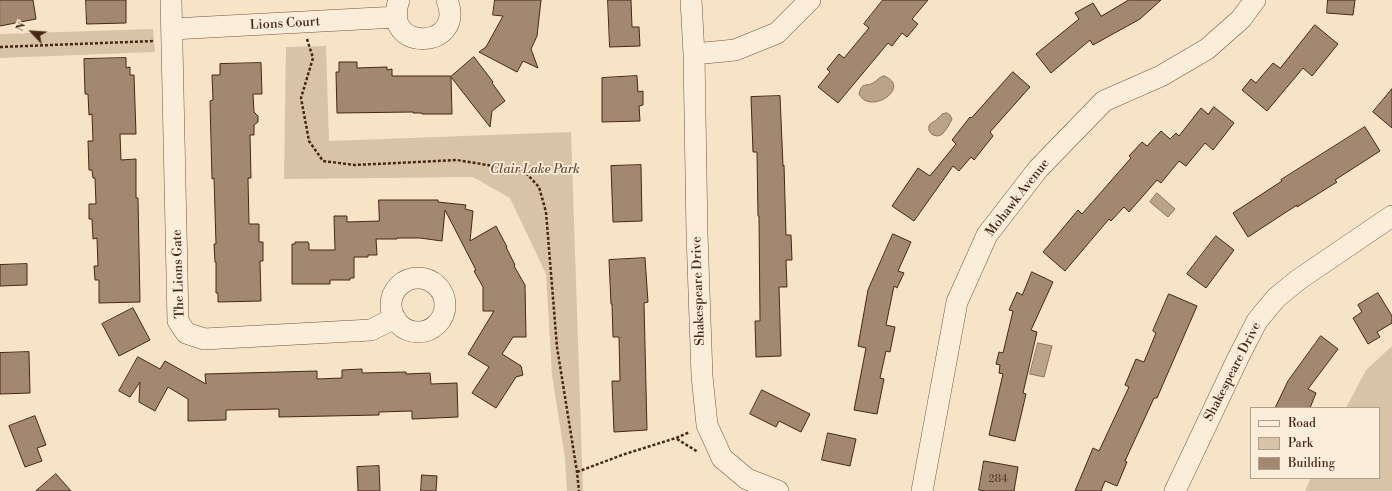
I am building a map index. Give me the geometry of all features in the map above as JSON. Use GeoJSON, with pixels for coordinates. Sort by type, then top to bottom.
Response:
{"type":"FeatureCollection","features":[{"type":"Feature","properties":{"kind":"street","name":"The Lions Gate"},"geometry":{"type":"LineString","coordinates":[[171,0],[178,321],[186,333],[204,339],[371,330],[395,318]]}},
{"type":"Feature","properties":{"kind":"street","name":"Lions Court"},"geometry":{"type":"LineString","coordinates":[[172,29],[302,23],[398,9],[400,26],[406,33],[417,39],[426,40],[435,37],[443,31],[447,24],[450,10],[447,0]]}},
{"type":"Feature","properties":{"kind":"street","name":"Shakespeare Drive"},"geometry":{"type":"LineString","coordinates":[[691,0],[694,54],[701,368],[707,425],[722,458],[741,485],[778,491]]}},
{"type":"Feature","properties":{"kind":"street"},"geometry":{"type":"LineString","coordinates":[[694,54],[735,50],[777,33],[810,0]]}},
{"type":"Feature","properties":{"kind":"street","name":"Mohawk Avenue"},"geometry":{"type":"LineString","coordinates":[[922,491],[957,302],[987,235],[1038,169],[1104,101],[1161,76],[1207,49],[1241,19],[1255,0]]}},
{"type":"Feature","properties":{"kind":"street","name":"Shakespeare Drive"},"geometry":{"type":"LineString","coordinates":[[1175,491],[1238,358],[1258,321],[1276,298],[1298,280],[1392,216]]}},
{"type":"Feature","properties":{"kind":"path"},"geometry":{"type":"LineString","coordinates":[[302,23],[313,58],[301,98],[309,141],[323,161],[355,165],[457,160],[524,171],[539,187],[546,212],[557,347],[579,491]]}},
{"type":"Feature","properties":{"kind":"path"},"geometry":{"type":"LineString","coordinates":[[0,48],[155,41]]}},
{"type":"Feature","properties":{"kind":"path"},"geometry":{"type":"LineString","coordinates":[[577,472],[622,455],[692,432]]}},
{"type":"Feature","properties":{"kind":"path"},"geometry":{"type":"LineString","coordinates":[[676,438],[700,454]]}},
{"type":"Feature","properties":{"kind":"green space"},"geometry":{"type":"Polygon","coordinates":[[[153,29],[155,52],[0,58],[0,34],[153,29]]]}},
{"type":"Feature","properties":{"kind":"green space","name":"Clair Lake Park"},"geometry":{"type":"Polygon","coordinates":[[[326,46],[329,141],[571,132],[583,491],[567,491],[565,458],[552,375],[546,274],[510,198],[473,177],[284,179],[286,47],[326,46]]]}},
{"type":"Feature","properties":{"kind":"green space"},"geometry":{"type":"Polygon","coordinates":[[[1392,346],[1392,491],[1305,491],[1311,479],[1380,479],[1380,407],[1347,407],[1366,370],[1392,346]]]}},
{"type":"Feature","properties":{"kind":"shaded area"},"geometry":{"type":"Polygon","coordinates":[[[884,76],[892,81],[894,87],[892,92],[879,101],[872,102],[864,100],[859,94],[861,87],[871,84],[884,76]]]}},
{"type":"Feature","properties":{"kind":"shaded area"},"geometry":{"type":"Polygon","coordinates":[[[947,113],[952,119],[946,130],[939,136],[930,133],[930,125],[942,114],[947,113]]]}},
{"type":"Feature","properties":{"kind":"shaded area"},"geometry":{"type":"Polygon","coordinates":[[[1157,193],[1175,209],[1168,217],[1150,202],[1157,193]]]}},
{"type":"Feature","properties":{"kind":"shaded area"},"geometry":{"type":"Polygon","coordinates":[[[1038,343],[1052,346],[1044,377],[1030,374],[1038,343]]]}},
{"type":"Feature","properties":{"kind":"building"},"geometry":{"type":"Polygon","coordinates":[[[0,0],[33,0],[36,19],[0,26],[0,0]]]}},
{"type":"Feature","properties":{"kind":"building"},"geometry":{"type":"Polygon","coordinates":[[[86,0],[126,0],[126,23],[87,24],[86,0]]]}},
{"type":"Feature","properties":{"kind":"building"},"geometry":{"type":"Polygon","coordinates":[[[495,0],[541,0],[537,36],[531,49],[538,68],[523,61],[517,72],[479,52],[486,47],[503,16],[493,15],[495,0]]]}},
{"type":"Feature","properties":{"kind":"building"},"geometry":{"type":"Polygon","coordinates":[[[608,0],[631,0],[632,27],[639,27],[640,46],[610,47],[608,0]]]}},
{"type":"Feature","properties":{"kind":"building"},"geometry":{"type":"Polygon","coordinates":[[[883,0],[928,0],[912,19],[918,24],[907,37],[902,33],[892,46],[888,43],[838,103],[818,87],[830,72],[827,69],[839,54],[844,58],[869,28],[864,24],[883,0]]]}},
{"type":"Feature","properties":{"kind":"building"},"geometry":{"type":"Polygon","coordinates":[[[1129,0],[1161,0],[1140,19],[1093,45],[1090,40],[1051,73],[1036,54],[1079,19],[1075,13],[1093,3],[1101,16],[1129,0]]]}},
{"type":"Feature","properties":{"kind":"building"},"geometry":{"type":"Polygon","coordinates":[[[1328,0],[1355,0],[1353,15],[1327,13],[1328,0]]]}},
{"type":"Feature","properties":{"kind":"building"},"geometry":{"type":"Polygon","coordinates":[[[1315,25],[1338,44],[1312,76],[1303,68],[1267,111],[1242,90],[1251,79],[1256,83],[1273,63],[1280,68],[1315,25]]]}},
{"type":"Feature","properties":{"kind":"building"},"geometry":{"type":"Polygon","coordinates":[[[474,57],[505,101],[492,111],[490,127],[451,77],[452,114],[422,114],[413,112],[337,113],[336,72],[339,72],[339,62],[357,62],[357,68],[387,67],[387,70],[392,69],[392,76],[451,76],[474,57]]]}},
{"type":"Feature","properties":{"kind":"building"},"geometry":{"type":"Polygon","coordinates":[[[126,58],[126,68],[130,67],[130,75],[134,75],[136,134],[120,134],[121,160],[136,159],[140,302],[99,303],[99,280],[95,280],[94,266],[98,266],[97,238],[93,239],[92,219],[89,219],[89,204],[96,204],[95,178],[93,178],[92,170],[89,170],[88,141],[93,141],[92,114],[89,115],[88,94],[85,94],[84,59],[126,58]]]}},
{"type":"Feature","properties":{"kind":"building"},"geometry":{"type":"Polygon","coordinates":[[[261,63],[262,94],[253,94],[254,112],[258,116],[258,122],[254,125],[254,135],[250,135],[251,178],[248,178],[249,224],[259,224],[259,242],[263,242],[263,261],[260,261],[261,301],[218,302],[218,293],[216,293],[216,262],[214,244],[216,244],[214,178],[212,179],[210,101],[213,100],[212,75],[220,75],[220,64],[261,63]]]}},
{"type":"Feature","properties":{"kind":"building"},"geometry":{"type":"Polygon","coordinates":[[[1013,72],[1030,87],[990,132],[993,136],[974,160],[971,157],[959,171],[953,166],[914,221],[892,206],[918,168],[930,176],[956,144],[952,140],[970,117],[971,118],[1013,72]]]}},
{"type":"Feature","properties":{"kind":"building"},"geometry":{"type":"Polygon","coordinates":[[[637,76],[638,92],[643,91],[643,105],[639,106],[640,121],[602,122],[602,78],[637,76]]]}},
{"type":"Feature","properties":{"kind":"building"},"geometry":{"type":"Polygon","coordinates":[[[1392,89],[1392,128],[1373,112],[1392,89]]]}},
{"type":"Feature","properties":{"kind":"building"},"geometry":{"type":"Polygon","coordinates":[[[780,96],[786,235],[791,235],[792,260],[786,260],[787,287],[779,287],[781,356],[756,357],[755,321],[760,321],[759,216],[757,152],[753,152],[751,97],[780,96]]]}},
{"type":"Feature","properties":{"kind":"building"},"geometry":{"type":"Polygon","coordinates":[[[1214,107],[1234,123],[1213,150],[1205,143],[1186,166],[1179,161],[1161,183],[1157,180],[1129,212],[1124,207],[1111,221],[1109,219],[1065,271],[1043,252],[1078,210],[1082,214],[1131,158],[1129,156],[1142,142],[1147,146],[1161,131],[1170,139],[1176,133],[1179,136],[1201,108],[1208,114],[1214,107]]]}},
{"type":"Feature","properties":{"kind":"building"},"geometry":{"type":"Polygon","coordinates":[[[1365,127],[1380,151],[1335,180],[1337,182],[1297,207],[1297,205],[1248,237],[1233,213],[1282,181],[1281,180],[1365,127]]]}},
{"type":"Feature","properties":{"kind":"building"},"geometry":{"type":"Polygon","coordinates":[[[641,165],[642,221],[613,222],[611,166],[641,165]]]}},
{"type":"Feature","properties":{"kind":"building"},"geometry":{"type":"Polygon","coordinates":[[[379,200],[438,200],[438,202],[466,205],[465,209],[473,211],[470,241],[496,226],[507,247],[515,265],[514,266],[525,285],[526,337],[513,337],[502,354],[521,366],[523,375],[516,377],[496,408],[472,393],[489,367],[468,354],[494,311],[483,311],[483,287],[474,271],[476,270],[445,210],[442,241],[420,238],[376,239],[377,255],[368,255],[368,257],[354,257],[354,278],[350,278],[350,280],[330,280],[330,284],[292,284],[292,244],[295,244],[295,242],[308,242],[309,250],[335,250],[334,216],[347,216],[347,222],[379,221],[379,200]]]}},
{"type":"Feature","properties":{"kind":"building"},"geometry":{"type":"Polygon","coordinates":[[[893,234],[911,242],[898,271],[904,273],[897,288],[894,286],[886,325],[895,327],[890,352],[886,351],[880,378],[884,379],[877,414],[854,410],[866,348],[858,346],[868,290],[893,234]]]}},
{"type":"Feature","properties":{"kind":"building"},"geometry":{"type":"Polygon","coordinates":[[[1216,236],[1234,250],[1206,288],[1187,274],[1216,236]]]}},
{"type":"Feature","properties":{"kind":"building"},"geometry":{"type":"Polygon","coordinates":[[[645,258],[648,302],[644,303],[647,430],[614,432],[612,381],[620,381],[619,337],[613,337],[609,260],[645,258]]]}},
{"type":"Feature","properties":{"kind":"building"},"geometry":{"type":"Polygon","coordinates":[[[27,264],[27,285],[0,286],[0,265],[27,264]]]}},
{"type":"Feature","properties":{"kind":"building"},"geometry":{"type":"Polygon","coordinates":[[[1032,272],[1053,282],[1031,330],[1037,332],[1023,393],[1026,394],[1015,441],[989,435],[1003,374],[999,373],[1000,365],[996,364],[999,352],[1003,353],[1013,311],[1009,310],[1017,292],[1022,295],[1032,272]]]}},
{"type":"Feature","properties":{"kind":"building"},"geometry":{"type":"Polygon","coordinates":[[[1378,293],[1392,316],[1392,323],[1377,332],[1380,337],[1368,344],[1353,318],[1362,312],[1358,305],[1378,293]]]}},
{"type":"Feature","properties":{"kind":"building"},"geometry":{"type":"Polygon","coordinates":[[[1169,294],[1197,306],[1157,398],[1154,398],[1125,461],[1127,462],[1117,486],[1105,481],[1101,491],[1075,491],[1093,448],[1099,451],[1129,387],[1125,385],[1136,359],[1144,362],[1156,333],[1153,331],[1169,294]]]}},
{"type":"Feature","properties":{"kind":"building"},"geometry":{"type":"Polygon","coordinates":[[[133,308],[150,340],[119,356],[102,324],[133,308]]]}},
{"type":"Feature","properties":{"kind":"building"},"geometry":{"type":"Polygon","coordinates":[[[1321,336],[1338,349],[1308,389],[1316,393],[1310,407],[1275,407],[1288,381],[1321,336]]]}},
{"type":"Feature","properties":{"kind":"building"},"geometry":{"type":"Polygon","coordinates":[[[29,352],[30,393],[0,394],[0,353],[29,352]]]}},
{"type":"Feature","properties":{"kind":"building"},"geometry":{"type":"Polygon","coordinates":[[[138,357],[160,369],[165,361],[206,384],[205,374],[317,371],[317,379],[342,378],[342,370],[362,369],[362,373],[430,373],[431,384],[457,383],[458,417],[412,419],[412,411],[379,412],[379,415],[279,417],[279,409],[226,410],[226,420],[188,421],[188,399],[168,387],[155,411],[139,402],[140,382],[130,397],[119,391],[138,357]]]}},
{"type":"Feature","properties":{"kind":"building"},"geometry":{"type":"Polygon","coordinates":[[[762,390],[810,414],[801,432],[779,421],[776,427],[750,414],[762,390]]]}},
{"type":"Feature","properties":{"kind":"building"},"geometry":{"type":"Polygon","coordinates":[[[35,416],[46,445],[37,448],[42,461],[25,467],[9,426],[35,416]]]}},
{"type":"Feature","properties":{"kind":"building"},"geometry":{"type":"Polygon","coordinates":[[[828,433],[856,439],[850,466],[822,460],[828,433]]]}},
{"type":"Feature","properties":{"kind":"building"},"geometry":{"type":"Polygon","coordinates":[[[984,461],[1018,467],[1014,491],[979,490],[984,461]]]}},
{"type":"Feature","properties":{"kind":"building"},"geometry":{"type":"Polygon","coordinates":[[[379,466],[380,491],[358,491],[357,467],[379,466]]]}},
{"type":"Feature","properties":{"kind":"building"},"geometry":{"type":"Polygon","coordinates":[[[56,474],[71,491],[36,491],[56,474]]]}},
{"type":"Feature","properties":{"kind":"building"},"geometry":{"type":"Polygon","coordinates":[[[422,475],[437,476],[436,491],[421,491],[422,475]]]}}]}
